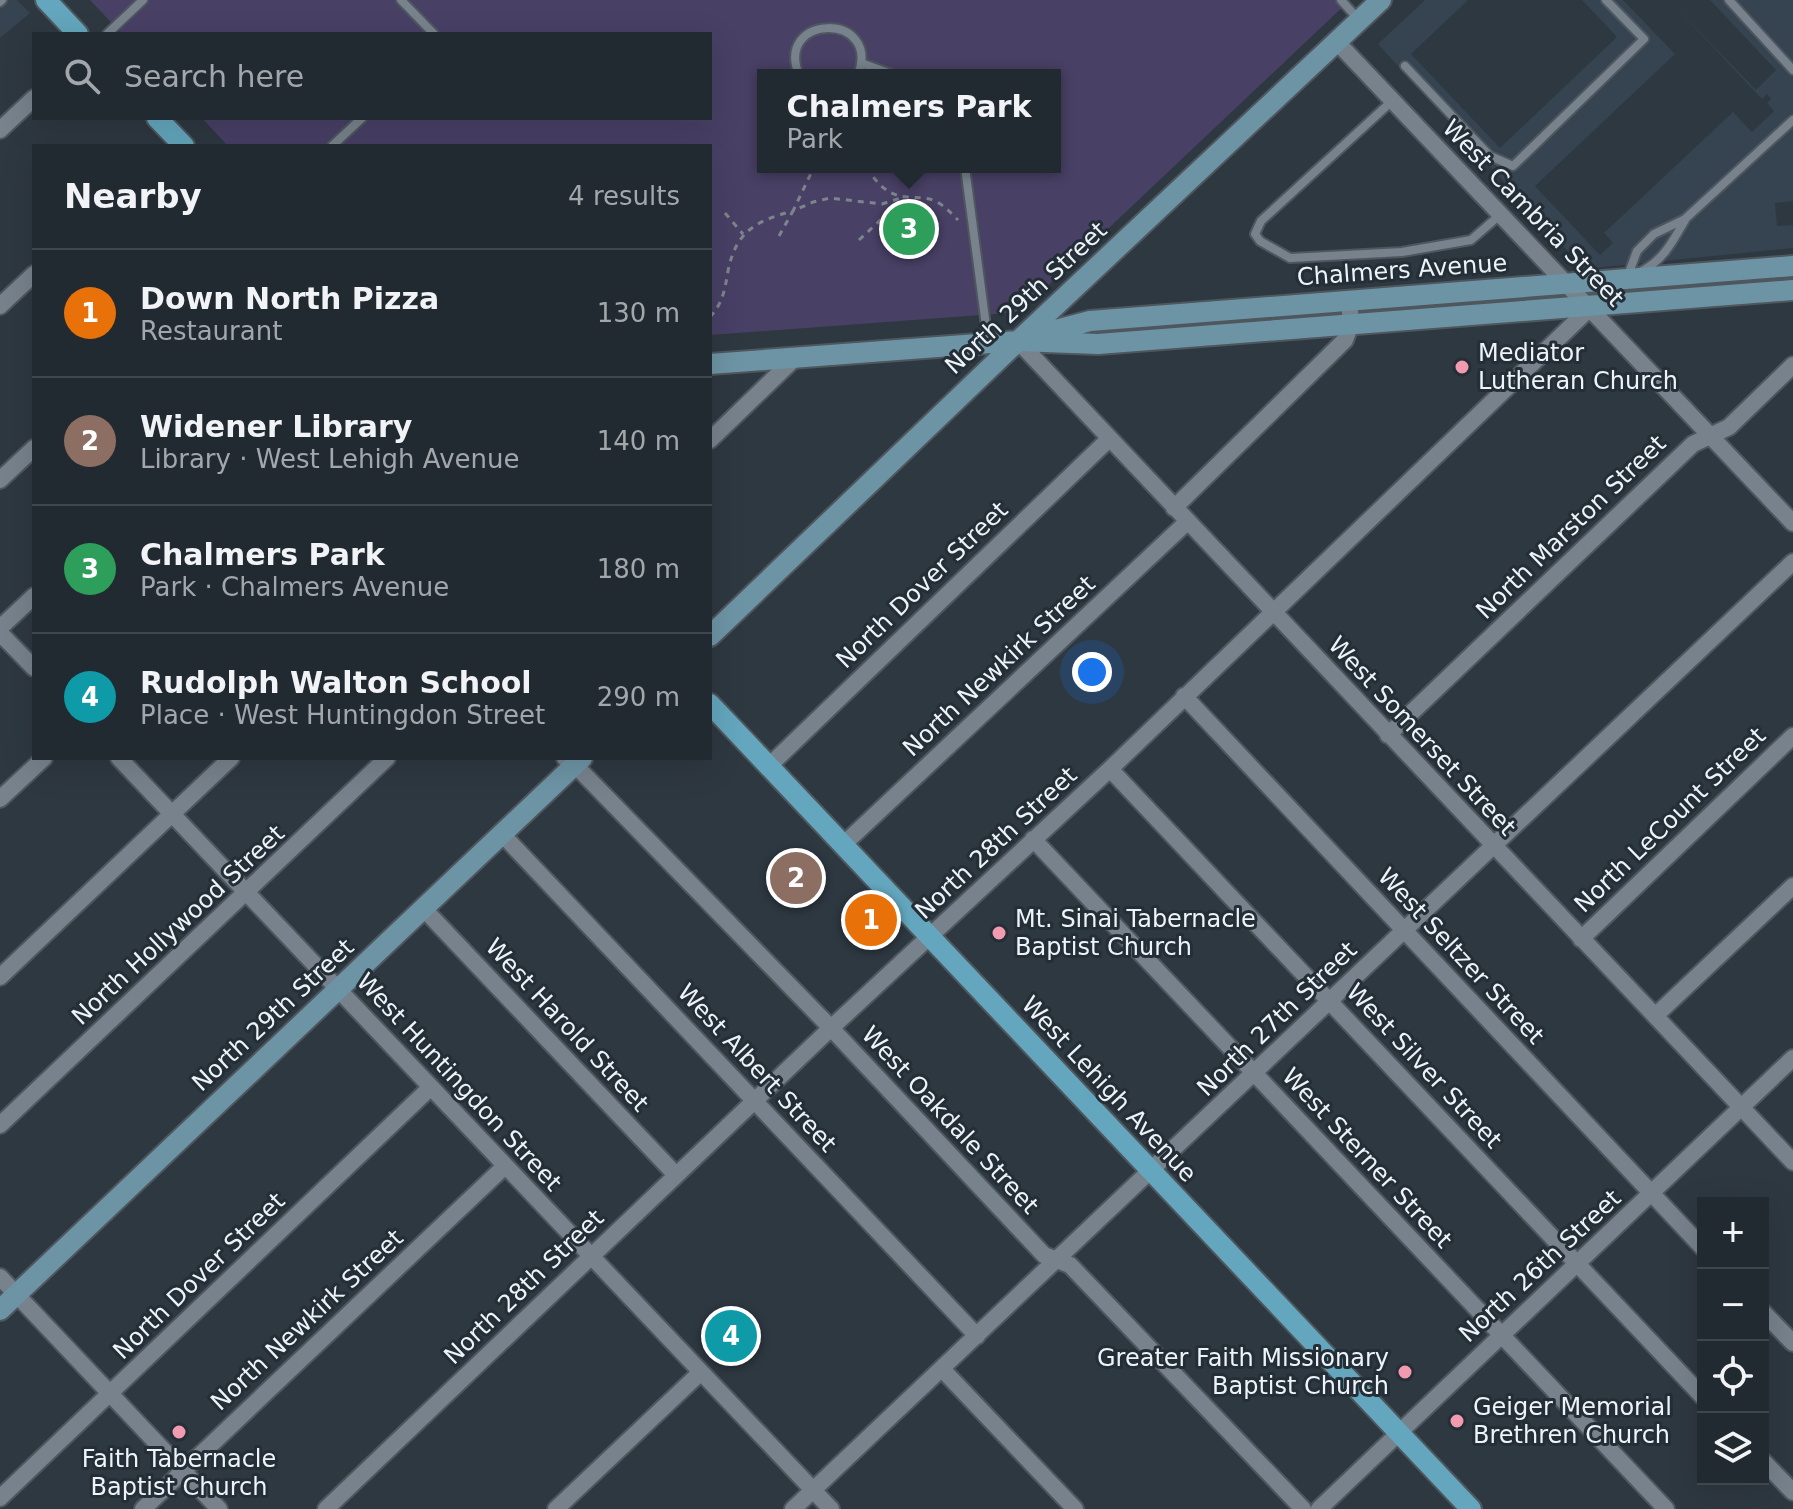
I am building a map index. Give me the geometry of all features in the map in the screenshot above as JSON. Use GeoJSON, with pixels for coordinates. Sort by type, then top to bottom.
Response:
{"type":"FeatureCollection","features":[{"type":"Feature","properties":{"kind":"main road"},"geometry":{"type":"LineString","coordinates":[[46,0],[76,32]]}},
{"type":"Feature","properties":{"kind":"main road"},"geometry":{"type":"LineString","coordinates":[[159,120],[176,143]]}},
{"type":"Feature","properties":{"kind":"main road","name":"West Lehigh Avenue"},"geometry":{"type":"LineString","coordinates":[[712,706],[1471,1509]]}},
{"type":"Feature","properties":{"kind":"street","name":"North 29th Street"},"geometry":{"type":"LineString","coordinates":[[712,634],[1381,0]]}},
{"type":"Feature","properties":{"kind":"street","name":"West Cambria Street"},"geometry":{"type":"LineString","coordinates":[[1337,42],[1568,283],[1597,303],[1711,437],[1793,523]]}},
{"type":"Feature","properties":{"kind":"street"},"geometry":{"type":"LineString","coordinates":[[0,130],[32,100]]}},
{"type":"Feature","properties":{"kind":"street","name":"Chalmers Avenue"},"geometry":{"type":"LineString","coordinates":[[1018,341],[1090,321],[1568,283],[1621,284],[1793,266]]}},
{"type":"Feature","properties":{"kind":"street"},"geometry":{"type":"LineString","coordinates":[[0,306],[32,276]]}},
{"type":"Feature","properties":{"kind":"street","name":"Chalmers Avenue"},"geometry":{"type":"LineString","coordinates":[[712,364],[1018,341],[1098,344],[1793,290]]}},
{"type":"Feature","properties":{"kind":"street"},"geometry":{"type":"LineString","coordinates":[[1174,508],[1345,340],[1351,324],[1349,300]]}},
{"type":"Feature","properties":{"kind":"street","name":"North 28th Street"},"geometry":{"type":"LineString","coordinates":[[326,1509],[831,1028],[1110,769],[1271,611],[1597,303]]}},
{"type":"Feature","properties":{"kind":"street","name":"West Somerset Street"},"geometry":{"type":"LineString","coordinates":[[1018,341],[1793,1162]]}},
{"type":"Feature","properties":{"kind":"street"},"geometry":{"type":"LineString","coordinates":[[712,438],[795,358]]}},
{"type":"Feature","properties":{"kind":"street","name":"North Marston Street"},"geometry":{"type":"LineString","coordinates":[[1388,735],[1693,444],[1729,427],[1793,365]]}},
{"type":"Feature","properties":{"kind":"street","name":"North Dover Street"},"geometry":{"type":"LineString","coordinates":[[769,766],[1109,439]]}},
{"type":"Feature","properties":{"kind":"street"},"geometry":{"type":"LineString","coordinates":[[0,480],[32,450]]}},
{"type":"Feature","properties":{"kind":"street","name":"North Newkirk Street"},"geometry":{"type":"LineString","coordinates":[[844,844],[1187,522]]}},
{"type":"Feature","properties":{"kind":"street","name":"North 27th Street"},"geometry":{"type":"LineString","coordinates":[[793,1509],[1793,562]]}},
{"type":"Feature","properties":{"kind":"street"},"geometry":{"type":"LineString","coordinates":[[32,598],[0,630],[32,666]]}},
{"type":"Feature","properties":{"kind":"street","name":"West Seltzer Street"},"geometry":{"type":"LineString","coordinates":[[1184,696],[1697,1242]]}},
{"type":"Feature","properties":{"kind":"street","name":"North LeCount Street"},"geometry":{"type":"LineString","coordinates":[[1581,939],[1793,736]]}},
{"type":"Feature","properties":{"kind":"street"},"geometry":{"type":"LineString","coordinates":[[0,799],[42,760]]}},
{"type":"Feature","properties":{"kind":"street","name":"West Huntingdon Street"},"geometry":{"type":"LineString","coordinates":[[121,760],[831,1509]]}},
{"type":"Feature","properties":{"kind":"street"},"geometry":{"type":"LineString","coordinates":[[0,977],[229,760]]}},
{"type":"Feature","properties":{"kind":"street","name":"North Hollywood Street"},"geometry":{"type":"LineString","coordinates":[[0,1125],[385,760]]}},
{"type":"Feature","properties":{"kind":"street","name":"North 29th Street"},"geometry":{"type":"LineString","coordinates":[[0,1310],[424,909],[574,760]]}},
{"type":"Feature","properties":{"kind":"street","name":"West Oakdale Street"},"geometry":{"type":"LineString","coordinates":[[574,760],[1044,1255],[1070,1265],[1303,1509]]}},
{"type":"Feature","properties":{"kind":"street","name":"West Silver Street"},"geometry":{"type":"LineString","coordinates":[[1110,769],[1697,1391]]}},
{"type":"Feature","properties":{"kind":"street","name":"West Albert Street"},"geometry":{"type":"LineString","coordinates":[[502,834],[977,1336]]}},
{"type":"Feature","properties":{"kind":"street","name":"West Sterner Street"},"geometry":{"type":"LineString","coordinates":[[1033,839],[1666,1509]]}},
{"type":"Feature","properties":{"kind":"street"},"geometry":{"type":"LineString","coordinates":[[1655,1016],[1793,886]]}},
{"type":"Feature","properties":{"kind":"street","name":"West Harold Street"},"geometry":{"type":"LineString","coordinates":[[424,909],[676,1175]]}},
{"type":"Feature","properties":{"kind":"street","name":"North 26th Street"},"geometry":{"type":"LineString","coordinates":[[1319,1509],[1793,1058]]}},
{"type":"Feature","properties":{"kind":"street","name":"North Dover Street"},"geometry":{"type":"LineString","coordinates":[[0,1498],[431,1087]]}},
{"type":"Feature","properties":{"kind":"street","name":"North Newkirk Street"},"geometry":{"type":"LineString","coordinates":[[143,1509],[505,1166]]}},
{"type":"Feature","properties":{"kind":"street"},"geometry":{"type":"LineString","coordinates":[[0,1277],[219,1509]]}},
{"type":"Feature","properties":{"kind":"street"},"geometry":{"type":"LineString","coordinates":[[1769,1318],[1793,1343]]}},
{"type":"Feature","properties":{"kind":"street"},"geometry":{"type":"LineString","coordinates":[[942,1369],[1075,1509]]}},
{"type":"Feature","properties":{"kind":"street"},"geometry":{"type":"LineString","coordinates":[[556,1509],[701,1372]]}},
{"type":"Feature","properties":{"kind":"street"},"geometry":{"type":"LineString","coordinates":[[1769,1467],[1793,1492]]}},
{"type":"Feature","properties":{"kind":"lane"},"geometry":{"type":"LineString","coordinates":[[109,32],[143,0]]}},
{"type":"Feature","properties":{"kind":"lane"},"geometry":{"type":"LineString","coordinates":[[401,0],[432,32]]}},
{"type":"Feature","properties":{"kind":"lane"},"geometry":{"type":"LineString","coordinates":[[1341,0],[1360,20]]}},
{"type":"Feature","properties":{"kind":"lane"},"geometry":{"type":"LineString","coordinates":[[1405,66],[1490,156],[1513,166],[1644,39],[1606,0]]}},
{"type":"Feature","properties":{"kind":"lane"},"geometry":{"type":"LineString","coordinates":[[1729,0],[1793,70]]}},
{"type":"Feature","properties":{"kind":"lane"},"geometry":{"type":"LineString","coordinates":[[797,69],[798,45],[810,32],[819,28],[837,28],[846,32],[858,45],[860,69]]}},
{"type":"Feature","properties":{"kind":"lane"},"geometry":{"type":"LineString","coordinates":[[861,63],[878,69]]}},
{"type":"Feature","properties":{"kind":"lane"},"geometry":{"type":"LineString","coordinates":[[1392,101],[1261,221],[1255,234],[1260,241],[1290,258],[1402,252],[1471,240],[1501,214]]}},
{"type":"Feature","properties":{"kind":"lane"},"geometry":{"type":"LineString","coordinates":[[334,144],[360,120]]}},
{"type":"Feature","properties":{"kind":"lane"},"geometry":{"type":"LineString","coordinates":[[1621,284],[1637,251],[1654,234],[1685,219],[1793,120]]}},
{"type":"Feature","properties":{"kind":"lane"},"geometry":{"type":"LineString","coordinates":[[966,173],[988,343]]}},
{"type":"Feature","properties":{"kind":"lane"},"geometry":{"type":"LineString","coordinates":[[1621,284],[1650,267],[1669,248],[1685,219]]}},
{"type":"Feature","properties":{"kind":"path"},"geometry":{"type":"LineString","coordinates":[[779,236],[811,173]]}},
{"type":"Feature","properties":{"kind":"path"},"geometry":{"type":"LineString","coordinates":[[871,173],[880,185],[904,197],[934,201],[947,208],[960,222],[971,225]]}},
{"type":"Feature","properties":{"kind":"path"},"geometry":{"type":"LineString","coordinates":[[712,314],[722,300],[731,261],[743,234],[767,219],[830,198],[871,204],[904,197]]}},
{"type":"Feature","properties":{"kind":"path"},"geometry":{"type":"LineString","coordinates":[[859,240],[904,197]]}},
{"type":"Feature","properties":{"kind":"path"},"geometry":{"type":"LineString","coordinates":[[725,213],[743,234]]}},
{"type":"Feature","properties":{"kind":"shaded area"},"geometry":{"type":"Polygon","coordinates":[[[0,0],[17,0],[30,13],[0,38],[0,0]]]}},
{"type":"Feature","properties":{"kind":"shaded area"},"geometry":{"type":"Polygon","coordinates":[[[90,0],[1350,0],[1020,312],[712,335],[712,144],[226,144],[204,120],[712,120],[712,32],[120,32],[90,0]]]}},
{"type":"Feature","properties":{"kind":"shaded area"},"geometry":{"type":"Polygon","coordinates":[[[1425,0],[1468,0],[1411,54],[1500,148],[1617,37],[1582,0],[1623,0],[1675,54],[1535,186],[1600,255],[1613,243],[1604,233],[1733,112],[1752,132],[1774,111],[1767,103],[1771,99],[1767,94],[1762,99],[1669,0],[1756,90],[1776,70],[1710,0],[1793,0],[1793,201],[1775,203],[1777,226],[1793,225],[1793,248],[1584,269],[1378,44],[1425,0]]]}},
{"type":"Feature","properties":{"kind":"place","name":"Chalmers Park"},"geometry":{"type":"Point","coordinates":[909,229]}},
{"type":"Feature","properties":{"kind":"place","name":"Mediator Lutheran Church"},"geometry":{"type":"Point","coordinates":[1462,367]}},
{"type":"Feature","properties":{"kind":"place","name":"Widener Library"},"geometry":{"type":"Point","coordinates":[796,878]}},
{"type":"Feature","properties":{"kind":"place","name":"Down North Pizza"},"geometry":{"type":"Point","coordinates":[871,920]}},
{"type":"Feature","properties":{"kind":"place","name":"Mt. Sinai Tabernacle Baptist Church"},"geometry":{"type":"Point","coordinates":[999,933]}},
{"type":"Feature","properties":{"kind":"place","name":"Rudolph Walton School"},"geometry":{"type":"Point","coordinates":[731,1336]}},
{"type":"Feature","properties":{"kind":"place","name":"Greater Faith Missionary Baptist Church"},"geometry":{"type":"Point","coordinates":[1405,1372]}},
{"type":"Feature","properties":{"kind":"place","name":"Geiger Memorial Brethren Church"},"geometry":{"type":"Point","coordinates":[1457,1421]}},
{"type":"Feature","properties":{"kind":"place","name":"Faith Tabernacle Baptist Church"},"geometry":{"type":"Point","coordinates":[179,1432]}}]}
